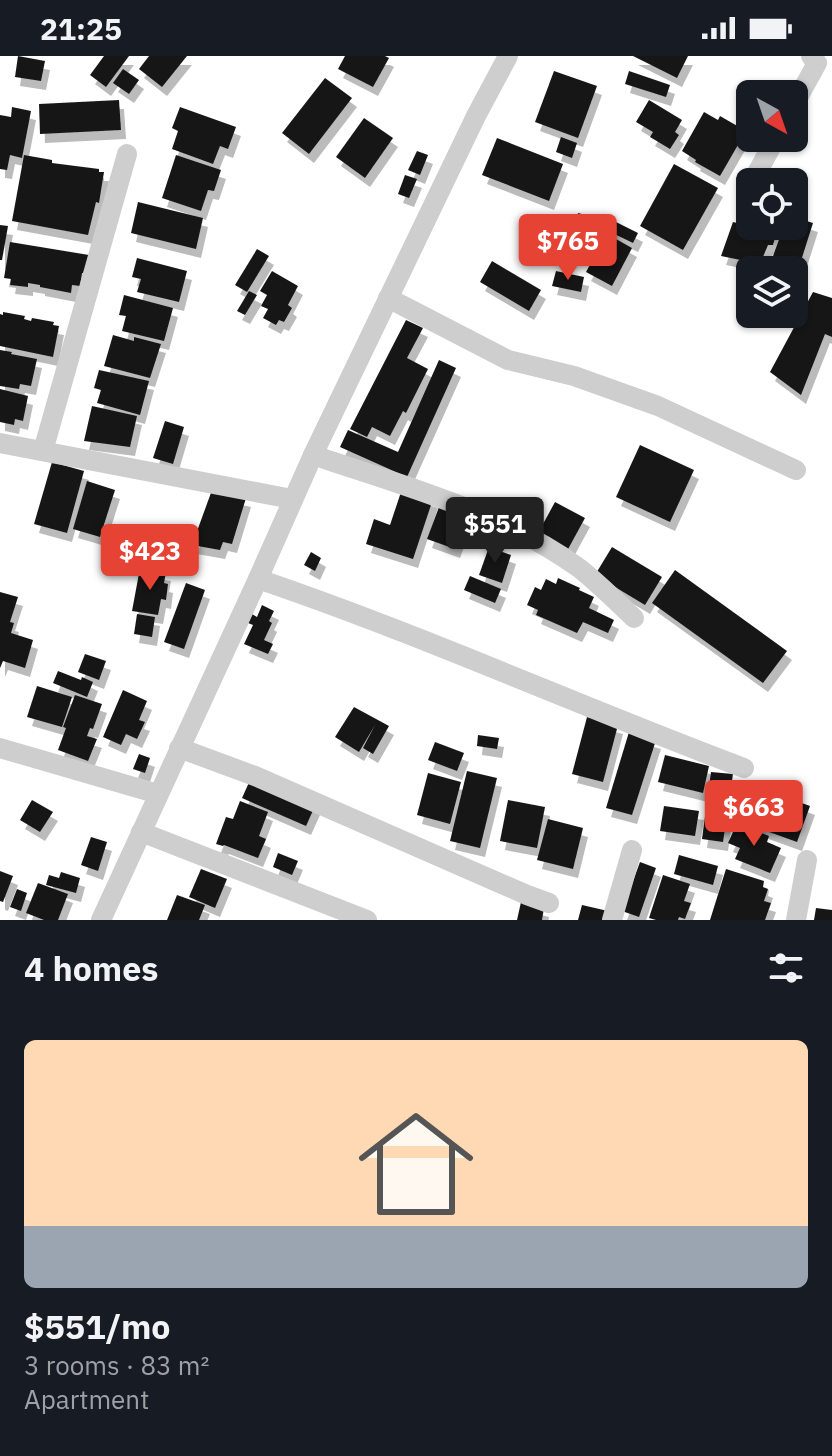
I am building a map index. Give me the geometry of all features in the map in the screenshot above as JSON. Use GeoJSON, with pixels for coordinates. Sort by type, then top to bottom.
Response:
{"type":"FeatureCollection","features":[{"type":"Feature","properties":{"kind":"street"},"geometry":{"type":"LineString","coordinates":[[101,920],[292,499],[476,116],[508,56]]}},
{"type":"Feature","properties":{"kind":"street"},"geometry":{"type":"LineString","coordinates":[[808,80],[817,63],[811,56]]}},
{"type":"Feature","properties":{"kind":"street"},"geometry":{"type":"LineString","coordinates":[[43,451],[127,154]]}},
{"type":"Feature","properties":{"kind":"street"},"geometry":{"type":"LineString","coordinates":[[388,298],[508,360],[574,376],[658,406],[796,470]]}},
{"type":"Feature","properties":{"kind":"street"},"geometry":{"type":"LineString","coordinates":[[0,443],[292,499]]}},
{"type":"Feature","properties":{"kind":"street"},"geometry":{"type":"LineString","coordinates":[[313,455],[512,527],[579,569],[634,618]]}},
{"type":"Feature","properties":{"kind":"street"},"geometry":{"type":"LineString","coordinates":[[258,579],[341,608],[744,768]]}},
{"type":"Feature","properties":{"kind":"street"},"geometry":{"type":"LineString","coordinates":[[0,748],[158,794]]}},
{"type":"Feature","properties":{"kind":"street"},"geometry":{"type":"LineString","coordinates":[[179,748],[255,776],[549,903]]}},
{"type":"Feature","properties":{"kind":"street"},"geometry":{"type":"LineString","coordinates":[[141,832],[367,920]]}},
{"type":"Feature","properties":{"kind":"street"},"geometry":{"type":"LineString","coordinates":[[612,920],[632,850]]}},
{"type":"Feature","properties":{"kind":"street"},"geometry":{"type":"LineString","coordinates":[[796,920],[807,860]]}},
{"type":"Feature","properties":{"kind":"building"},"geometry":{"type":"Polygon","coordinates":[[[18,56],[45,61],[41,81],[15,77],[18,56]]]}},
{"type":"Feature","properties":{"kind":"building"},"geometry":{"type":"Polygon","coordinates":[[[104,56],[129,56],[106,87],[90,75],[104,56]]]}},
{"type":"Feature","properties":{"kind":"building"},"geometry":{"type":"Polygon","coordinates":[[[149,56],[187,56],[162,87],[139,69],[149,56]]]}},
{"type":"Feature","properties":{"kind":"building"},"geometry":{"type":"Polygon","coordinates":[[[345,56],[389,58],[373,87],[338,69],[345,56]]]}},
{"type":"Feature","properties":{"kind":"building"},"geometry":{"type":"Polygon","coordinates":[[[633,56],[688,56],[677,78],[633,56]]]}},
{"type":"Feature","properties":{"kind":"building"},"geometry":{"type":"Polygon","coordinates":[[[123,69],[139,80],[129,94],[113,83],[123,69]]]}},
{"type":"Feature","properties":{"kind":"building"},"geometry":{"type":"Polygon","coordinates":[[[554,71],[597,86],[578,138],[535,122],[554,71]]]}},
{"type":"Feature","properties":{"kind":"building"},"geometry":{"type":"Polygon","coordinates":[[[629,71],[670,85],[666,97],[625,84],[629,71]]]}},
{"type":"Feature","properties":{"kind":"building"},"geometry":{"type":"Polygon","coordinates":[[[325,78],[352,98],[309,154],[282,133],[325,78]]]}},
{"type":"Feature","properties":{"kind":"building"},"geometry":{"type":"Polygon","coordinates":[[[119,100],[121,130],[40,134],[39,104],[119,100]]]}},
{"type":"Feature","properties":{"kind":"building"},"geometry":{"type":"Polygon","coordinates":[[[649,100],[682,120],[675,132],[679,135],[670,149],[650,137],[653,132],[636,122],[649,100]]]}},
{"type":"Feature","properties":{"kind":"building"},"geometry":{"type":"Polygon","coordinates":[[[12,107],[31,111],[22,158],[10,155],[7,170],[0,169],[0,115],[11,117],[12,107]]]}},
{"type":"Feature","properties":{"kind":"building"},"geometry":{"type":"Polygon","coordinates":[[[180,107],[236,127],[228,149],[220,146],[213,164],[172,149],[178,131],[172,128],[180,107]]]}},
{"type":"Feature","properties":{"kind":"building"},"geometry":{"type":"Polygon","coordinates":[[[704,112],[718,120],[720,116],[736,125],[736,148],[720,176],[682,151],[704,112]]]}},
{"type":"Feature","properties":{"kind":"building"},"geometry":{"type":"Polygon","coordinates":[[[364,118],[393,138],[365,178],[336,157],[364,118]]]}},
{"type":"Feature","properties":{"kind":"building"},"geometry":{"type":"Polygon","coordinates":[[[561,137],[577,143],[572,158],[556,152],[561,137]]]}},
{"type":"Feature","properties":{"kind":"building"},"geometry":{"type":"Polygon","coordinates":[[[497,138],[563,164],[549,201],[482,175],[497,138]]]}},
{"type":"Feature","properties":{"kind":"building"},"geometry":{"type":"Polygon","coordinates":[[[417,151],[428,155],[420,175],[408,170],[417,151]]]}},
{"type":"Feature","properties":{"kind":"building"},"geometry":{"type":"Polygon","coordinates":[[[24,155],[104,172],[99,203],[96,202],[88,235],[12,221],[24,155]]]}},
{"type":"Feature","properties":{"kind":"building"},"geometry":{"type":"Polygon","coordinates":[[[176,155],[221,170],[214,191],[208,190],[201,211],[162,198],[176,155]]]}},
{"type":"Feature","properties":{"kind":"building"},"geometry":{"type":"Polygon","coordinates":[[[674,164],[718,188],[683,250],[640,226],[674,164]]]}},
{"type":"Feature","properties":{"kind":"building"},"geometry":{"type":"Polygon","coordinates":[[[405,175],[417,179],[409,198],[398,194],[405,175]]]}},
{"type":"Feature","properties":{"kind":"building"},"geometry":{"type":"Polygon","coordinates":[[[138,202],[203,218],[196,249],[131,233],[138,202]]]}},
{"type":"Feature","properties":{"kind":"building"},"geometry":{"type":"Polygon","coordinates":[[[578,213],[597,218],[591,243],[571,238],[578,213]]]}},
{"type":"Feature","properties":{"kind":"building"},"geometry":{"type":"Polygon","coordinates":[[[612,220],[638,233],[633,243],[606,230],[612,220]]]}},
{"type":"Feature","properties":{"kind":"building"},"geometry":{"type":"Polygon","coordinates":[[[808,221],[813,223],[808,239],[808,221]]]}},
{"type":"Feature","properties":{"kind":"building"},"geometry":{"type":"Polygon","coordinates":[[[733,222],[736,223],[736,240],[774,240],[773,245],[768,245],[763,256],[736,256],[736,259],[721,256],[733,222]]]}},
{"type":"Feature","properties":{"kind":"building"},"geometry":{"type":"Polygon","coordinates":[[[0,225],[8,226],[2,260],[0,260],[0,225]]]}},
{"type":"Feature","properties":{"kind":"building"},"geometry":{"type":"Polygon","coordinates":[[[607,234],[632,248],[612,286],[586,272],[607,234]]]}},
{"type":"Feature","properties":{"kind":"building"},"geometry":{"type":"Polygon","coordinates":[[[779,240],[808,240],[803,256],[773,256],[779,240]]]}},
{"type":"Feature","properties":{"kind":"building"},"geometry":{"type":"Polygon","coordinates":[[[10,242],[89,255],[80,286],[72,285],[71,293],[28,283],[28,287],[10,285],[11,279],[4,278],[10,242]]]}},
{"type":"Feature","properties":{"kind":"building"},"geometry":{"type":"Polygon","coordinates":[[[257,249],[269,256],[247,292],[235,285],[257,249]]]}},
{"type":"Feature","properties":{"kind":"building"},"geometry":{"type":"Polygon","coordinates":[[[137,258],[187,271],[179,302],[137,292],[141,279],[132,277],[137,258]]]}},
{"type":"Feature","properties":{"kind":"building"},"geometry":{"type":"Polygon","coordinates":[[[492,261],[541,290],[529,311],[480,282],[492,261]]]}},
{"type":"Feature","properties":{"kind":"building"},"geometry":{"type":"Polygon","coordinates":[[[272,271],[298,286],[288,305],[292,308],[284,322],[279,320],[276,325],[263,318],[268,309],[261,306],[267,295],[260,291],[272,271]]]}},
{"type":"Feature","properties":{"kind":"building"},"geometry":{"type":"Polygon","coordinates":[[[556,271],[584,277],[581,292],[552,286],[556,271]]]}},
{"type":"Feature","properties":{"kind":"building"},"geometry":{"type":"Polygon","coordinates":[[[249,291],[257,295],[245,315],[237,311],[249,291]]]}},
{"type":"Feature","properties":{"kind":"building"},"geometry":{"type":"Polygon","coordinates":[[[813,292],[832,298],[832,337],[825,334],[801,395],[770,372],[794,328],[808,328],[808,301],[813,292]]]}},
{"type":"Feature","properties":{"kind":"building"},"geometry":{"type":"Polygon","coordinates":[[[124,295],[173,308],[164,341],[122,331],[126,316],[119,315],[124,295]]]}},
{"type":"Feature","properties":{"kind":"building"},"geometry":{"type":"Polygon","coordinates":[[[3,312],[25,316],[24,319],[31,321],[32,318],[54,322],[53,325],[59,326],[53,357],[0,346],[0,314],[3,315],[3,312]]]}},
{"type":"Feature","properties":{"kind":"building"},"geometry":{"type":"Polygon","coordinates":[[[406,320],[423,328],[407,358],[428,369],[406,413],[403,411],[390,436],[372,427],[367,437],[350,429],[406,320]]]}},
{"type":"Feature","properties":{"kind":"building"},"geometry":{"type":"Polygon","coordinates":[[[113,335],[161,344],[150,378],[104,366],[113,335]]]}},
{"type":"Feature","properties":{"kind":"building"},"geometry":{"type":"Polygon","coordinates":[[[0,350],[37,359],[31,386],[20,384],[19,389],[0,386],[0,350]]]}},
{"type":"Feature","properties":{"kind":"building"},"geometry":{"type":"Polygon","coordinates":[[[439,360],[456,368],[407,477],[340,447],[348,430],[398,452],[439,360]]]}},
{"type":"Feature","properties":{"kind":"building"},"geometry":{"type":"Polygon","coordinates":[[[99,370],[149,381],[140,415],[97,403],[101,390],[94,388],[99,370]]]}},
{"type":"Feature","properties":{"kind":"building"},"geometry":{"type":"Polygon","coordinates":[[[0,389],[28,396],[23,421],[15,419],[14,425],[0,422],[0,389]]]}},
{"type":"Feature","properties":{"kind":"building"},"geometry":{"type":"Polygon","coordinates":[[[92,406],[137,416],[130,447],[84,441],[92,406]]]}},
{"type":"Feature","properties":{"kind":"building"},"geometry":{"type":"Polygon","coordinates":[[[165,421],[184,427],[173,464],[153,458],[165,421]]]}},
{"type":"Feature","properties":{"kind":"building"},"geometry":{"type":"Polygon","coordinates":[[[640,445],[694,470],[670,522],[616,497],[640,445]]]}},
{"type":"Feature","properties":{"kind":"building"},"geometry":{"type":"Polygon","coordinates":[[[52,462],[84,471],[67,533],[34,524],[52,462]]]}},
{"type":"Feature","properties":{"kind":"building"},"geometry":{"type":"Polygon","coordinates":[[[87,481],[115,490],[100,537],[73,529],[87,481]]]}},
{"type":"Feature","properties":{"kind":"building"},"geometry":{"type":"Polygon","coordinates":[[[402,489],[433,499],[413,559],[366,544],[374,519],[390,525],[402,489]]]}},
{"type":"Feature","properties":{"kind":"building"},"geometry":{"type":"Polygon","coordinates":[[[212,490],[246,498],[232,544],[223,542],[220,550],[192,545],[212,490]]]}},
{"type":"Feature","properties":{"kind":"building"},"geometry":{"type":"Polygon","coordinates":[[[555,502],[585,518],[567,551],[537,535],[555,502]]]}},
{"type":"Feature","properties":{"kind":"building"},"geometry":{"type":"Polygon","coordinates":[[[439,507],[467,517],[455,549],[427,539],[439,507]]]}},
{"type":"Feature","properties":{"kind":"building"},"geometry":{"type":"Polygon","coordinates":[[[489,547],[511,555],[502,583],[479,575],[489,547]]]}},
{"type":"Feature","properties":{"kind":"building"},"geometry":{"type":"Polygon","coordinates":[[[612,547],[662,577],[645,605],[595,575],[612,547]]]}},
{"type":"Feature","properties":{"kind":"building"},"geometry":{"type":"Polygon","coordinates":[[[311,552],[321,558],[315,571],[304,565],[311,552]]]}},
{"type":"Feature","properties":{"kind":"building"},"geometry":{"type":"Polygon","coordinates":[[[140,568],[166,572],[166,600],[161,599],[158,615],[132,611],[140,568]]]}},
{"type":"Feature","properties":{"kind":"building"},"geometry":{"type":"Polygon","coordinates":[[[675,570],[787,651],[763,683],[652,603],[675,570]]]}},
{"type":"Feature","properties":{"kind":"building"},"geometry":{"type":"Polygon","coordinates":[[[470,576],[501,589],[495,603],[464,590],[470,576]]]}},
{"type":"Feature","properties":{"kind":"building"},"geometry":{"type":"Polygon","coordinates":[[[558,578],[594,597],[589,608],[614,620],[608,633],[583,622],[577,633],[536,615],[538,610],[527,605],[535,587],[541,590],[546,579],[556,584],[558,578]]]}},
{"type":"Feature","properties":{"kind":"building"},"geometry":{"type":"Polygon","coordinates":[[[186,583],[205,590],[184,649],[164,642],[186,583]]]}},
{"type":"Feature","properties":{"kind":"building"},"geometry":{"type":"Polygon","coordinates":[[[0,592],[18,597],[10,622],[14,623],[11,633],[33,640],[25,668],[3,661],[0,668],[0,592]]]}},
{"type":"Feature","properties":{"kind":"building"},"geometry":{"type":"Polygon","coordinates":[[[262,605],[274,611],[264,640],[273,644],[268,654],[244,644],[253,625],[248,623],[252,614],[257,617],[262,605]]]}},
{"type":"Feature","properties":{"kind":"building"},"geometry":{"type":"Polygon","coordinates":[[[137,614],[155,617],[152,637],[134,634],[137,614]]]}},
{"type":"Feature","properties":{"kind":"building"},"geometry":{"type":"Polygon","coordinates":[[[85,654],[106,661],[99,680],[78,672],[85,654]]]}},
{"type":"Feature","properties":{"kind":"building"},"geometry":{"type":"Polygon","coordinates":[[[58,671],[93,682],[87,697],[53,683],[58,671]]]}},
{"type":"Feature","properties":{"kind":"building"},"geometry":{"type":"Polygon","coordinates":[[[37,686],[72,697],[62,727],[27,717],[37,686]]]}},
{"type":"Feature","properties":{"kind":"building"},"geometry":{"type":"Polygon","coordinates":[[[123,690],[147,701],[139,720],[145,722],[137,739],[126,734],[121,745],[103,737],[123,690]]]}},
{"type":"Feature","properties":{"kind":"building"},"geometry":{"type":"Polygon","coordinates":[[[75,695],[102,704],[93,729],[90,728],[87,736],[97,739],[88,761],[58,750],[75,695]]]}},
{"type":"Feature","properties":{"kind":"building"},"geometry":{"type":"Polygon","coordinates":[[[354,707],[389,726],[373,754],[363,748],[375,725],[359,752],[335,737],[354,707]]]}},
{"type":"Feature","properties":{"kind":"building"},"geometry":{"type":"Polygon","coordinates":[[[587,717],[618,725],[603,782],[572,774],[587,717]]]}},
{"type":"Feature","properties":{"kind":"building"},"geometry":{"type":"Polygon","coordinates":[[[629,732],[656,740],[632,815],[606,808],[629,732]]]}},
{"type":"Feature","properties":{"kind":"building"},"geometry":{"type":"Polygon","coordinates":[[[478,735],[499,738],[497,749],[477,746],[478,735]]]}},
{"type":"Feature","properties":{"kind":"building"},"geometry":{"type":"Polygon","coordinates":[[[435,742],[464,753],[457,771],[428,760],[435,742]]]}},
{"type":"Feature","properties":{"kind":"building"},"geometry":{"type":"Polygon","coordinates":[[[139,754],[150,758],[145,773],[133,769],[139,754]]]}},
{"type":"Feature","properties":{"kind":"building"},"geometry":{"type":"Polygon","coordinates":[[[665,755],[709,766],[703,793],[658,782],[665,755]]]}},
{"type":"Feature","properties":{"kind":"building"},"geometry":{"type":"Polygon","coordinates":[[[467,771],[497,778],[480,848],[450,841],[467,771]]]}},
{"type":"Feature","properties":{"kind":"building"},"geometry":{"type":"Polygon","coordinates":[[[711,772],[733,774],[723,842],[702,839],[711,772]]]}},
{"type":"Feature","properties":{"kind":"building"},"geometry":{"type":"Polygon","coordinates":[[[428,773],[461,782],[450,824],[417,815],[428,773]]]}},
{"type":"Feature","properties":{"kind":"building"},"geometry":{"type":"Polygon","coordinates":[[[251,778],[315,806],[306,826],[242,798],[251,778]]]}},
{"type":"Feature","properties":{"kind":"building"},"geometry":{"type":"Polygon","coordinates":[[[741,781],[810,806],[797,842],[728,817],[741,781]]]}},
{"type":"Feature","properties":{"kind":"building"},"geometry":{"type":"Polygon","coordinates":[[[32,800],[53,812],[40,832],[20,820],[32,800]]]}},
{"type":"Feature","properties":{"kind":"building"},"geometry":{"type":"Polygon","coordinates":[[[508,800],[545,807],[537,848],[500,841],[508,800]]]}},
{"type":"Feature","properties":{"kind":"building"},"geometry":{"type":"Polygon","coordinates":[[[240,801],[268,812],[259,836],[266,839],[258,858],[216,844],[226,817],[233,819],[240,801]]]}},
{"type":"Feature","properties":{"kind":"building"},"geometry":{"type":"Polygon","coordinates":[[[664,806],[699,811],[695,836],[660,831],[664,806]]]}},
{"type":"Feature","properties":{"kind":"building"},"geometry":{"type":"Polygon","coordinates":[[[548,819],[583,828],[573,869],[537,860],[548,819]]]}},
{"type":"Feature","properties":{"kind":"building"},"geometry":{"type":"Polygon","coordinates":[[[737,823],[769,836],[767,842],[781,848],[770,873],[735,859],[740,848],[728,843],[737,823]]]}},
{"type":"Feature","properties":{"kind":"building"},"geometry":{"type":"Polygon","coordinates":[[[91,837],[107,842],[98,871],[81,865],[91,837]]]}},
{"type":"Feature","properties":{"kind":"building"},"geometry":{"type":"Polygon","coordinates":[[[278,853],[298,861],[292,875],[273,867],[278,853]]]}},
{"type":"Feature","properties":{"kind":"building"},"geometry":{"type":"Polygon","coordinates":[[[679,855],[718,866],[713,885],[674,874],[679,855]]]}},
{"type":"Feature","properties":{"kind":"building"},"geometry":{"type":"Polygon","coordinates":[[[640,862],[656,868],[639,917],[622,911],[640,862]]]}},
{"type":"Feature","properties":{"kind":"building"},"geometry":{"type":"Polygon","coordinates":[[[201,869],[227,879],[215,908],[189,897],[201,869]]]}},
{"type":"Feature","properties":{"kind":"building"},"geometry":{"type":"Polygon","coordinates":[[[726,869],[764,881],[763,887],[768,889],[764,901],[771,903],[765,920],[710,920],[726,869]]]}},
{"type":"Feature","properties":{"kind":"building"},"geometry":{"type":"Polygon","coordinates":[[[0,871],[13,876],[3,902],[0,901],[0,871]]]}},
{"type":"Feature","properties":{"kind":"building"},"geometry":{"type":"Polygon","coordinates":[[[61,872],[80,878],[76,893],[46,885],[49,875],[59,878],[61,872]]]}},
{"type":"Feature","properties":{"kind":"building"},"geometry":{"type":"Polygon","coordinates":[[[663,875],[690,884],[684,901],[691,903],[685,919],[649,918],[663,875]]]}},
{"type":"Feature","properties":{"kind":"building"},"geometry":{"type":"Polygon","coordinates":[[[38,883],[68,894],[58,920],[44,920],[26,913],[38,883]]]}},
{"type":"Feature","properties":{"kind":"building"},"geometry":{"type":"Polygon","coordinates":[[[17,889],[27,893],[21,911],[10,907],[17,889]]]}},
{"type":"Feature","properties":{"kind":"building"},"geometry":{"type":"Polygon","coordinates":[[[177,895],[205,905],[199,920],[167,920],[177,895]]]}},
{"type":"Feature","properties":{"kind":"building"},"geometry":{"type":"Polygon","coordinates":[[[521,902],[544,908],[542,920],[517,920],[521,902]]]}},
{"type":"Feature","properties":{"kind":"building"},"geometry":{"type":"Polygon","coordinates":[[[582,905],[608,911],[606,920],[578,920],[582,905]]]}},
{"type":"Feature","properties":{"kind":"building"},"geometry":{"type":"Polygon","coordinates":[[[816,908],[832,910],[832,920],[814,920],[816,908]]]}}]}
